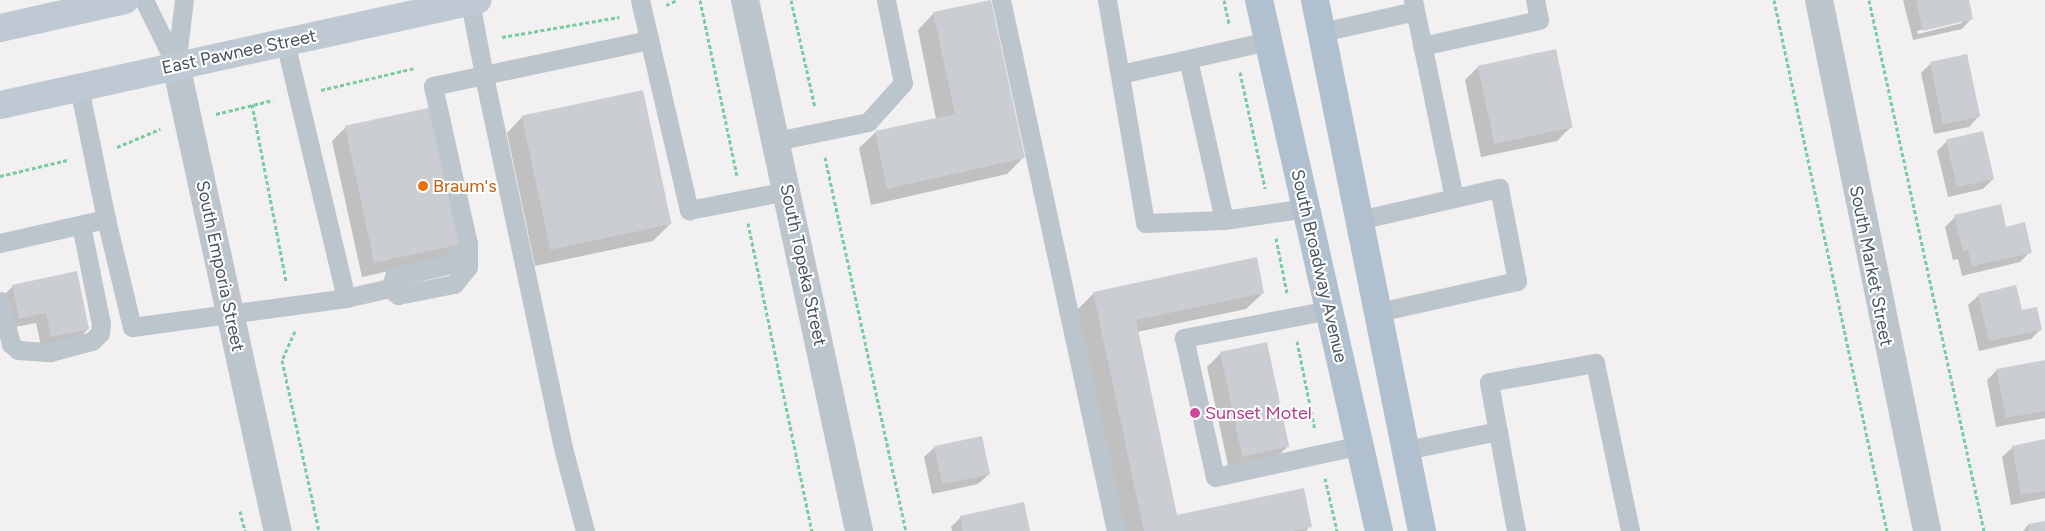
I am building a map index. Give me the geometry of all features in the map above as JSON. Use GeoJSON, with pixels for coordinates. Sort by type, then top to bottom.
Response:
{"type":"FeatureCollection","features":[{"type":"Feature","properties":{"kind":"main road"},"geometry":{"type":"LineString","coordinates":[[0,28],[124,0]]}},
{"type":"Feature","properties":{"kind":"main road","name":"South Broadway Avenue"},"geometry":{"type":"LineString","coordinates":[[1259,0],[1379,531]]}},
{"type":"Feature","properties":{"kind":"main road"},"geometry":{"type":"LineString","coordinates":[[1315,0],[1422,531]]}},
{"type":"Feature","properties":{"kind":"main road","name":"East Pawnee Street"},"geometry":{"type":"LineString","coordinates":[[0,105],[474,1]]}},
{"type":"Feature","properties":{"kind":"street","name":"South Topeka Street"},"geometry":{"type":"LineString","coordinates":[[745,0],[858,531]]}},
{"type":"Feature","properties":{"kind":"street","name":"South Market Street"},"geometry":{"type":"LineString","coordinates":[[1819,0],[1927,531]]}},
{"type":"Feature","properties":{"kind":"street","name":"South Emporia Street"},"geometry":{"type":"LineString","coordinates":[[176,65],[278,531]]}},
{"type":"Feature","properties":{"kind":"lane"},"geometry":{"type":"LineString","coordinates":[[144,0],[176,65]]}},
{"type":"Feature","properties":{"kind":"lane","name":"South Emporia Street"},"geometry":{"type":"LineString","coordinates":[[176,65],[184,0]]}},
{"type":"Feature","properties":{"kind":"lane"},"geometry":{"type":"LineString","coordinates":[[776,142],[868,122],[902,83],[886,0]]}},
{"type":"Feature","properties":{"kind":"lane"},"geometry":{"type":"LineString","coordinates":[[1001,0],[1116,531]]}},
{"type":"Feature","properties":{"kind":"lane"},"geometry":{"type":"LineString","coordinates":[[1106,0],[1144,223],[1224,220],[1306,208]]}},
{"type":"Feature","properties":{"kind":"lane"},"geometry":{"type":"LineString","coordinates":[[1422,46],[1539,20],[1535,0]]}},
{"type":"Feature","properties":{"kind":"lane"},"geometry":{"type":"LineString","coordinates":[[474,1],[477,42],[563,448],[585,531]]}},
{"type":"Feature","properties":{"kind":"lane"},"geometry":{"type":"LineString","coordinates":[[642,6],[689,210],[787,191]]}},
{"type":"Feature","properties":{"kind":"lane"},"geometry":{"type":"LineString","coordinates":[[1322,32],[1414,6],[1454,198]]}},
{"type":"Feature","properties":{"kind":"lane"},"geometry":{"type":"LineString","coordinates":[[78,87],[106,219],[132,327],[346,298],[390,288],[398,295],[454,284],[468,267],[468,244],[433,86],[649,40]]}},
{"type":"Feature","properties":{"kind":"lane"},"geometry":{"type":"LineString","coordinates":[[1120,74],[1268,41]]}},
{"type":"Feature","properties":{"kind":"lane"},"geometry":{"type":"LineString","coordinates":[[285,42],[346,298]]}},
{"type":"Feature","properties":{"kind":"lane"},"geometry":{"type":"LineString","coordinates":[[1188,59],[1224,220]]}},
{"type":"Feature","properties":{"kind":"lane"},"geometry":{"type":"LineString","coordinates":[[1360,220],[1499,188],[1518,281],[1378,312]]}},
{"type":"Feature","properties":{"kind":"lane"},"geometry":{"type":"LineString","coordinates":[[0,243],[106,219]]}},
{"type":"Feature","properties":{"kind":"lane"},"geometry":{"type":"LineString","coordinates":[[0,301],[10,344],[18,350],[50,352],[92,341],[100,333],[101,324],[81,225]]}},
{"type":"Feature","properties":{"kind":"lane"},"geometry":{"type":"LineString","coordinates":[[1329,310],[1184,338],[1216,477],[1360,445]]}},
{"type":"Feature","properties":{"kind":"lane"},"geometry":{"type":"LineString","coordinates":[[1516,531],[1489,382],[1595,363],[1630,531]]}},
{"type":"Feature","properties":{"kind":"lane"},"geometry":{"type":"LineString","coordinates":[[1406,450],[1498,430]]}},
{"type":"Feature","properties":{"kind":"path"},"geometry":{"type":"LineString","coordinates":[[477,42],[677,0]]}},
{"type":"Feature","properties":{"kind":"path"},"geometry":{"type":"LineString","coordinates":[[700,0],[812,531]]}},
{"type":"Feature","properties":{"kind":"path"},"geometry":{"type":"LineString","coordinates":[[792,0],[906,531]]}},
{"type":"Feature","properties":{"kind":"path"},"geometry":{"type":"LineString","coordinates":[[1224,0],[1337,531]]}},
{"type":"Feature","properties":{"kind":"path"},"geometry":{"type":"LineString","coordinates":[[1774,0],[1887,531]]}},
{"type":"Feature","properties":{"kind":"path"},"geometry":{"type":"LineString","coordinates":[[1869,0],[1984,531]]}},
{"type":"Feature","properties":{"kind":"path"},"geometry":{"type":"LineString","coordinates":[[0,176],[124,146],[160,129],[188,121],[418,68]]}},
{"type":"Feature","properties":{"kind":"building"},"geometry":{"type":"Polygon","coordinates":[[[991,0],[1025,158],[887,189],[875,131],[955,114],[933,12],[991,0]]]}},
{"type":"Feature","properties":{"kind":"building"},"geometry":{"type":"Polygon","coordinates":[[[1916,0],[1969,0],[1973,19],[1923,31],[1916,0]]]}},
{"type":"Feature","properties":{"kind":"building"},"geometry":{"type":"Polygon","coordinates":[[[1556,49],[1573,127],[1494,144],[1478,66],[1556,49]]]}},
{"type":"Feature","properties":{"kind":"building"},"geometry":{"type":"Polygon","coordinates":[[[1967,54],[1980,117],[1943,125],[1930,62],[1967,54]]]}},
{"type":"Feature","properties":{"kind":"building"},"geometry":{"type":"Polygon","coordinates":[[[643,90],[671,224],[550,250],[522,116],[643,90]]]}},
{"type":"Feature","properties":{"kind":"building"},"geometry":{"type":"Polygon","coordinates":[[[433,107],[462,244],[374,263],[345,126],[433,107]]]}},
{"type":"Feature","properties":{"kind":"building"},"geometry":{"type":"Polygon","coordinates":[[[1983,131],[1994,179],[1957,187],[1946,140],[1983,131]]]}},
{"type":"Feature","properties":{"kind":"building"},"geometry":{"type":"Polygon","coordinates":[[[2001,204],[2006,227],[2025,222],[2032,253],[1972,266],[1968,250],[1963,251],[1954,215],[2001,204]]]}},
{"type":"Feature","properties":{"kind":"building"},"geometry":{"type":"Polygon","coordinates":[[[1257,257],[1264,293],[1136,320],[1177,515],[1304,488],[1312,527],[1293,531],[1144,531],[1093,292],[1257,257]]]}},
{"type":"Feature","properties":{"kind":"building"},"geometry":{"type":"Polygon","coordinates":[[[77,271],[89,329],[51,337],[46,313],[19,319],[12,285],[77,271]]]}},
{"type":"Feature","properties":{"kind":"building"},"geometry":{"type":"Polygon","coordinates":[[[2016,285],[2022,310],[2037,307],[2042,330],[1989,341],[1978,294],[2016,285]]]}},
{"type":"Feature","properties":{"kind":"building"},"geometry":{"type":"Polygon","coordinates":[[[1267,342],[1289,447],[1242,457],[1220,352],[1267,342]]]}},
{"type":"Feature","properties":{"kind":"building"},"geometry":{"type":"Polygon","coordinates":[[[2045,360],[2045,411],[2006,418],[1996,369],[2045,360]]]}},
{"type":"Feature","properties":{"kind":"building"},"geometry":{"type":"Polygon","coordinates":[[[982,436],[990,474],[942,484],[934,446],[982,436]]]}},
{"type":"Feature","properties":{"kind":"building"},"geometry":{"type":"Polygon","coordinates":[[[2045,439],[2045,491],[2021,495],[2012,446],[2045,439]]]}},
{"type":"Feature","properties":{"kind":"building"},"geometry":{"type":"Polygon","coordinates":[[[1024,502],[1030,531],[963,531],[960,516],[1024,502]]]}},
{"type":"Feature","properties":{"kind":"building"},"geometry":{"type":"Polygon","coordinates":[[[2045,521],[2045,531],[2029,531],[2028,524],[2045,521]]]}},
{"type":"Feature","properties":{"kind":"place","name":"Braum's"},"geometry":{"type":"Point","coordinates":[423,186]}},
{"type":"Feature","properties":{"kind":"place","name":"Sunset Motel"},"geometry":{"type":"Point","coordinates":[1195,413]}}]}
